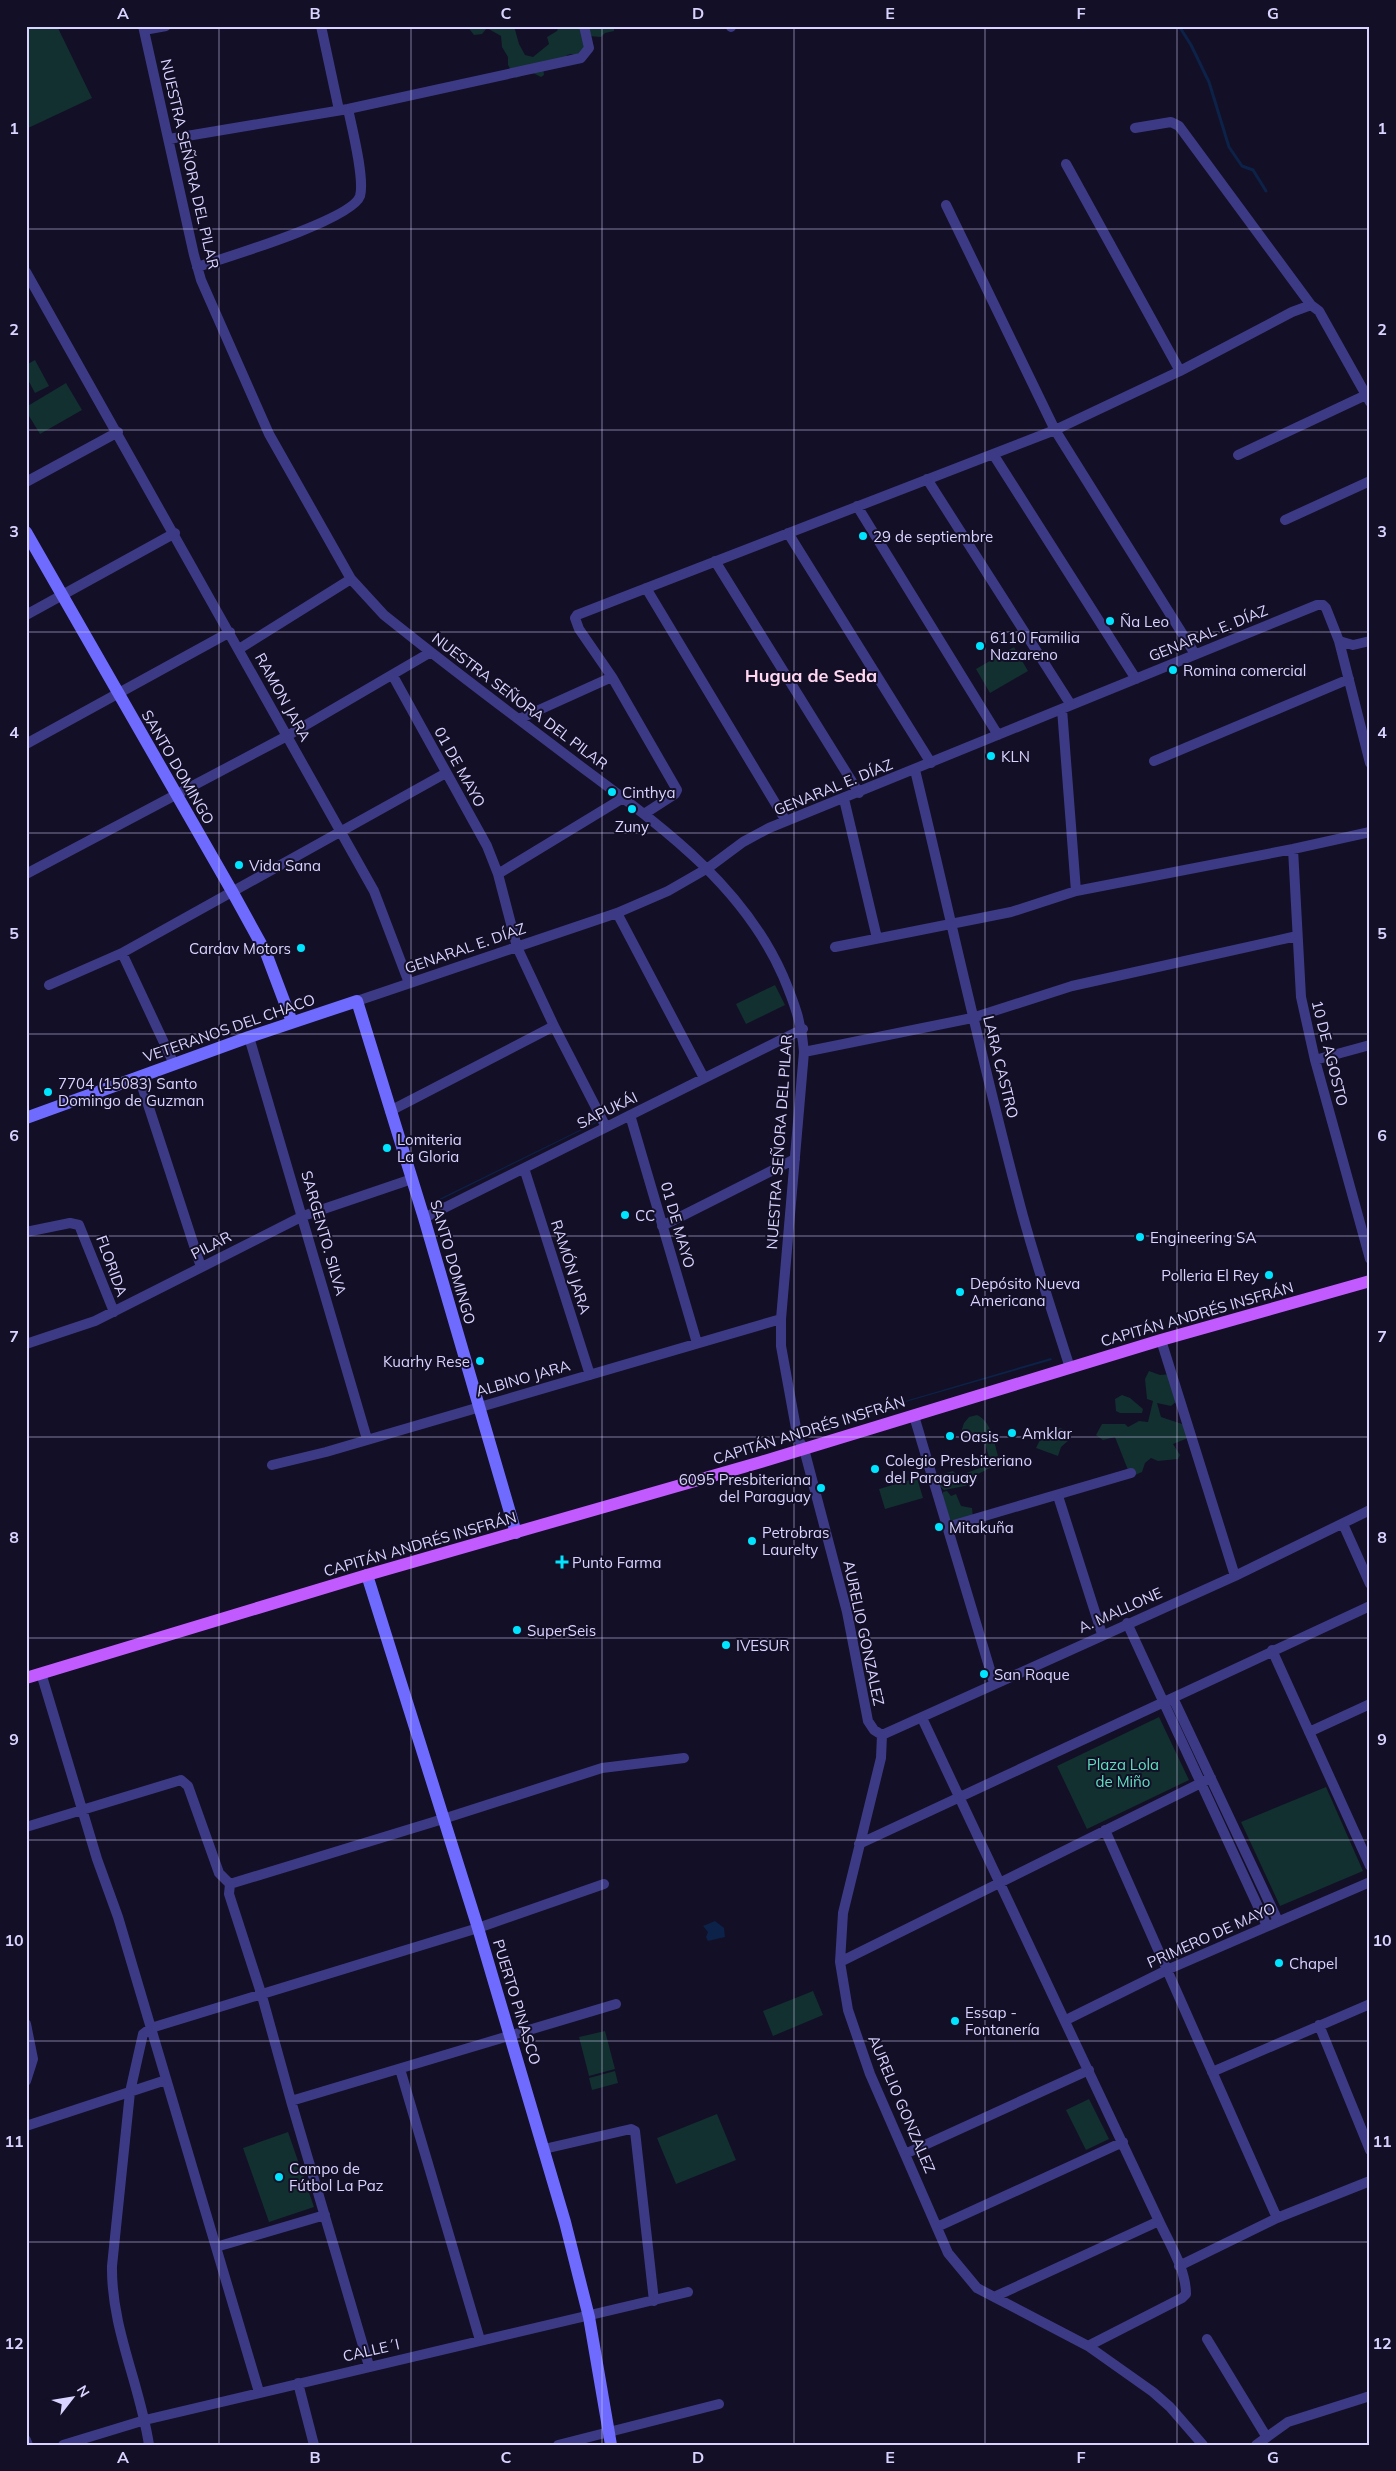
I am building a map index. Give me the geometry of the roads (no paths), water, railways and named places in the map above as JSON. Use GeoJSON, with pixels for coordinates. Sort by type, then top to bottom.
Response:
{"type":"FeatureCollection","features":[{"type":"Feature","properties":{"kind":"main road","name":"CAPITÁN ANDRÉS INSFRÁN"},"geometry":{"type":"LineString","coordinates":[[26,1678],[367,1575],[804,1449],[1161,1340],[1370,1281]]}},
{"type":"Feature","properties":{"kind":"street"},"geometry":{"type":"LineString","coordinates":[[144,28],[166,26]]}},
{"type":"Feature","properties":{"kind":"street"},"geometry":{"type":"LineString","coordinates":[[197,267],[291,236],[353,206],[360,196],[361,183],[344,109],[321,26]]}},
{"type":"Feature","properties":{"kind":"street"},"geometry":{"type":"LineString","coordinates":[[169,139],[344,109],[581,58],[589,48],[584,26]]}},
{"type":"Feature","properties":{"kind":"street","name":"NUESTRA SEÑORA DEL PILAR"},"geometry":{"type":"LineString","coordinates":[[144,28],[197,267],[269,434],[352,579],[384,614],[431,652],[624,798],[708,868],[738,900],[768,944],[792,996],[803,1029],[804,1052],[781,1319],[781,1346],[798,1439],[804,1449]]}},
{"type":"Feature","properties":{"kind":"street"},"geometry":{"type":"LineString","coordinates":[[1136,128],[1171,122],[1180,126],[1312,306],[1319,311],[1368,398],[1238,455]]}},
{"type":"Feature","properties":{"kind":"street"},"geometry":{"type":"LineString","coordinates":[[1066,164],[1180,371]]}},
{"type":"Feature","properties":{"kind":"street"},"geometry":{"type":"LineString","coordinates":[[946,205],[1055,430],[1195,654]]}},
{"type":"Feature","properties":{"kind":"street","name":"RAMON JARA"},"geometry":{"type":"LineString","coordinates":[[26,272],[175,533],[374,891],[409,983]]}},
{"type":"Feature","properties":{"kind":"street"},"geometry":{"type":"LineString","coordinates":[[644,814],[675,794],[677,790],[612,677],[579,629],[575,618],[581,613],[1055,430],[1180,371],[1292,312],[1312,306]]}},
{"type":"Feature","properties":{"kind":"street"},"geometry":{"type":"LineString","coordinates":[[26,482],[118,432]]}},
{"type":"Feature","properties":{"kind":"street"},"geometry":{"type":"LineString","coordinates":[[993,454],[1136,679]]}},
{"type":"Feature","properties":{"kind":"street"},"geometry":{"type":"LineString","coordinates":[[927,479],[1066,707],[1076,891]]}},
{"type":"Feature","properties":{"kind":"street"},"geometry":{"type":"LineString","coordinates":[[1285,520],[1370,481]]}},
{"type":"Feature","properties":{"kind":"street"},"geometry":{"type":"LineString","coordinates":[[857,506],[998,735]]}},
{"type":"Feature","properties":{"kind":"street","name":"SANTO DOMINGO"},"geometry":{"type":"LineString","coordinates":[[26,532],[266,953],[292,1022]]}},
{"type":"Feature","properties":{"kind":"street"},"geometry":{"type":"LineString","coordinates":[[26,614],[175,533]]}},
{"type":"Feature","properties":{"kind":"street"},"geometry":{"type":"LineString","coordinates":[[788,533],[930,763]]}},
{"type":"Feature","properties":{"kind":"street"},"geometry":{"type":"LineString","coordinates":[[715,561],[859,794]]}},
{"type":"Feature","properties":{"kind":"street"},"geometry":{"type":"LineString","coordinates":[[239,649],[352,579]]}},
{"type":"Feature","properties":{"kind":"street"},"geometry":{"type":"LineString","coordinates":[[646,588],[786,822]]}},
{"type":"Feature","properties":{"kind":"street","name":"GENARAL E. DÍAZ"},"geometry":{"type":"LineString","coordinates":[[357,1001],[617,913],[668,891],[708,868],[743,842],[786,822],[859,794],[930,763],[1317,605],[1323,605],[1339,641]]}},
{"type":"Feature","properties":{"kind":"street"},"geometry":{"type":"LineString","coordinates":[[26,744],[230,632]]}},
{"type":"Feature","properties":{"kind":"street"},"geometry":{"type":"LineString","coordinates":[[1339,641],[1353,646],[1370,641]]}},
{"type":"Feature","properties":{"kind":"street"},"geometry":{"type":"LineString","coordinates":[[1339,641],[1370,763]]}},
{"type":"Feature","properties":{"kind":"street"},"geometry":{"type":"LineString","coordinates":[[26,874],[287,736],[393,676],[431,652]]}},
{"type":"Feature","properties":{"kind":"street","name":"01 DE MAYO"},"geometry":{"type":"LineString","coordinates":[[393,676],[487,846],[498,874],[517,947]]}},
{"type":"Feature","properties":{"kind":"street"},"geometry":{"type":"LineString","coordinates":[[519,719],[612,677]]}},
{"type":"Feature","properties":{"kind":"street"},"geometry":{"type":"LineString","coordinates":[[1154,761],[1349,679]]}},
{"type":"Feature","properties":{"kind":"street","name":"LARA CASTRO"},"geometry":{"type":"LineString","coordinates":[[915,770],[952,923],[972,1018],[1024,1218],[1070,1368]]}},
{"type":"Feature","properties":{"kind":"street"},"geometry":{"type":"LineString","coordinates":[[49,985],[122,953],[446,774]]}},
{"type":"Feature","properties":{"kind":"street"},"geometry":{"type":"LineString","coordinates":[[498,874],[624,798]]}},
{"type":"Feature","properties":{"kind":"street"},"geometry":{"type":"LineString","coordinates":[[844,799],[877,938]]}},
{"type":"Feature","properties":{"kind":"street"},"geometry":{"type":"LineString","coordinates":[[835,947],[1011,912],[1076,891],[1293,849],[1370,832]]}},
{"type":"Feature","properties":{"kind":"street","name":"10 DE AGOSTO"},"geometry":{"type":"LineString","coordinates":[[1293,849],[1301,997],[1314,1060],[1370,1259]]}},
{"type":"Feature","properties":{"kind":"street"},"geometry":{"type":"LineString","coordinates":[[617,913],[704,1078]]}},
{"type":"Feature","properties":{"kind":"street"},"geometry":{"type":"LineString","coordinates":[[804,1052],[972,1018],[1072,986],[1297,936]]}},
{"type":"Feature","properties":{"kind":"street"},"geometry":{"type":"LineString","coordinates":[[517,947],[554,1026],[606,1127]]}},
{"type":"Feature","properties":{"kind":"street"},"geometry":{"type":"LineString","coordinates":[[122,953],[174,1064]]}},
{"type":"Feature","properties":{"kind":"street","name":"SANTO DOMINGO"},"geometry":{"type":"LineString","coordinates":[[357,1001],[424,1218],[516,1533]]}},
{"type":"Feature","properties":{"kind":"street","name":"VETERANOS DEL CHACO"},"geometry":{"type":"LineString","coordinates":[[26,1118],[249,1037],[357,1001]]}},
{"type":"Feature","properties":{"kind":"street"},"geometry":{"type":"LineString","coordinates":[[390,1111],[554,1026]]}},
{"type":"Feature","properties":{"kind":"street","name":"SAPUKÁI"},"geometry":{"type":"LineString","coordinates":[[424,1218],[803,1029]]}},
{"type":"Feature","properties":{"kind":"street","name":"SARGENTO. SILVA"},"geometry":{"type":"LineString","coordinates":[[249,1037],[368,1439]]}},
{"type":"Feature","properties":{"kind":"street"},"geometry":{"type":"LineString","coordinates":[[1314,1060],[1370,1045]]}},
{"type":"Feature","properties":{"kind":"street"},"geometry":{"type":"LineString","coordinates":[[139,1077],[201,1267]]}},
{"type":"Feature","properties":{"kind":"street","name":"01 DE MAYO"},"geometry":{"type":"LineString","coordinates":[[630,1115],[697,1344]]}},
{"type":"Feature","properties":{"kind":"street"},"geometry":{"type":"LineString","coordinates":[[662,1226],[795,1159]]}},
{"type":"Feature","properties":{"kind":"street","name":"RAMÓN JARA"},"geometry":{"type":"LineString","coordinates":[[524,1168],[590,1375]]}},
{"type":"Feature","properties":{"kind":"street","name":"PILAR"},"geometry":{"type":"LineString","coordinates":[[26,1344],[96,1321],[303,1216],[412,1178]]}},
{"type":"Feature","properties":{"kind":"street","name":"FLORIDA"},"geometry":{"type":"LineString","coordinates":[[26,1232],[70,1223],[80,1225],[114,1312]]}},
{"type":"Feature","properties":{"kind":"street","name":"ALBINO JARA"},"geometry":{"type":"LineString","coordinates":[[272,1465],[781,1319]]}},
{"type":"Feature","properties":{"kind":"street"},"geometry":{"type":"LineString","coordinates":[[1161,1340],[1235,1576]]}},
{"type":"Feature","properties":{"kind":"street"},"geometry":{"type":"LineString","coordinates":[[914,1416],[994,1683]]}},
{"type":"Feature","properties":{"kind":"street","name":"AURELIO GONZALEZ"},"geometry":{"type":"LineString","coordinates":[[804,1449],[847,1612],[868,1721],[874,1730],[882,1735],[881,1758],[843,1913],[840,1962],[848,2010],[879,2097],[948,2253],[977,2288],[1088,2346],[1153,2392],[1170,2407],[1203,2445]]}},
{"type":"Feature","properties":{"kind":"street"},"geometry":{"type":"LineString","coordinates":[[947,1527],[1058,1496],[1131,1473]]}},
{"type":"Feature","properties":{"kind":"street"},"geometry":{"type":"LineString","coordinates":[[1058,1496],[1102,1634]]}},
{"type":"Feature","properties":{"kind":"street","name":"A. MALLONE"},"geometry":{"type":"LineString","coordinates":[[882,1735],[1102,1634],[1235,1576],[1370,1510]]}},
{"type":"Feature","properties":{"kind":"street"},"geometry":{"type":"LineString","coordinates":[[1342,1524],[1370,1584]]}},
{"type":"Feature","properties":{"kind":"street","name":"PUERTO PINASCO"},"geometry":{"type":"LineString","coordinates":[[367,1575],[478,1928],[544,2149],[589,2317],[609,2438]]}},
{"type":"Feature","properties":{"kind":"street"},"geometry":{"type":"LineString","coordinates":[[859,1844],[960,1799],[1272,1650],[1370,1606]]}},
{"type":"Feature","properties":{"kind":"street"},"geometry":{"type":"LineString","coordinates":[[1127,1623],[1211,1778],[1278,1921]]}},
{"type":"Feature","properties":{"kind":"street"},"geometry":{"type":"LineString","coordinates":[[1272,1650],[1370,1866]]}},
{"type":"Feature","properties":{"kind":"street"},"geometry":{"type":"LineString","coordinates":[[41,1673],[82,1811],[118,1916],[259,2392]]}},
{"type":"Feature","properties":{"kind":"street"},"geometry":{"type":"LineString","coordinates":[[1169,1700],[1202,1784],[1267,1926]]}},
{"type":"Feature","properties":{"kind":"street"},"geometry":{"type":"LineString","coordinates":[[1309,1732],[1370,1704]]}},
{"type":"Feature","properties":{"kind":"street"},"geometry":{"type":"LineString","coordinates":[[922,1718],[1066,2020],[1180,2266],[1186,2290],[1182,2298],[1088,2346]]}},
{"type":"Feature","properties":{"kind":"street"},"geometry":{"type":"LineString","coordinates":[[230,1884],[602,1768],[684,1758]]}},
{"type":"Feature","properties":{"kind":"street"},"geometry":{"type":"LineString","coordinates":[[840,1962],[1211,1778]]}},
{"type":"Feature","properties":{"kind":"street"},"geometry":{"type":"LineString","coordinates":[[26,1827],[176,1780],[183,1781],[188,1786],[220,1873],[230,1884],[229,1894],[262,1996],[291,2102],[326,2215],[369,2366]]}},
{"type":"Feature","properties":{"kind":"street"},"geometry":{"type":"LineString","coordinates":[[1105,1830],[1169,1969],[1212,2072],[1277,2218]]}},
{"type":"Feature","properties":{"kind":"street","name":"PRIMERO DE MAYO"},"geometry":{"type":"LineString","coordinates":[[1066,2020],[1169,1969],[1370,1882]]}},
{"type":"Feature","properties":{"kind":"street"},"geometry":{"type":"LineString","coordinates":[[149,2445],[145,2420],[114,2311],[111,2289],[130,2092],[141,2038],[151,2028],[262,1996],[478,1928],[604,1884]]}},
{"type":"Feature","properties":{"kind":"street"},"geometry":{"type":"LineString","coordinates":[[291,2102],[616,2004]]}},
{"type":"Feature","properties":{"kind":"street"},"geometry":{"type":"LineString","coordinates":[[1212,2072],[1370,2004]]}},
{"type":"Feature","properties":{"kind":"street"},"geometry":{"type":"LineString","coordinates":[[26,2024],[33,2059],[26,2081]]}},
{"type":"Feature","properties":{"kind":"street"},"geometry":{"type":"LineString","coordinates":[[1319,2025],[1370,2150]]}},
{"type":"Feature","properties":{"kind":"street"},"geometry":{"type":"LineString","coordinates":[[400,2069],[480,2340]]}},
{"type":"Feature","properties":{"kind":"street"},"geometry":{"type":"LineString","coordinates":[[905,2154],[1089,2070]]}},
{"type":"Feature","properties":{"kind":"street"},"geometry":{"type":"LineString","coordinates":[[26,2126],[166,2080]]}},
{"type":"Feature","properties":{"kind":"street"},"geometry":{"type":"LineString","coordinates":[[544,2149],[631,2129],[634,2131],[654,2301]]}},
{"type":"Feature","properties":{"kind":"street"},"geometry":{"type":"LineString","coordinates":[[937,2227],[1123,2142]]}},
{"type":"Feature","properties":{"kind":"street"},"geometry":{"type":"LineString","coordinates":[[1180,2266],[1277,2218],[1370,2181]]}},
{"type":"Feature","properties":{"kind":"street"},"geometry":{"type":"LineString","coordinates":[[216,2247],[326,2215]]}},
{"type":"Feature","properties":{"kind":"street"},"geometry":{"type":"LineString","coordinates":[[994,2297],[1159,2221]]}},
{"type":"Feature","properties":{"kind":"street","name":"CALLE´I"},"geometry":{"type":"LineString","coordinates":[[63,2445],[145,2420],[259,2392],[480,2340],[589,2317],[688,2292]]}},
{"type":"Feature","properties":{"kind":"street"},"geometry":{"type":"LineString","coordinates":[[1207,2339],[1266,2436]]}},
{"type":"Feature","properties":{"kind":"street"},"geometry":{"type":"LineString","coordinates":[[298,2383],[314,2445]]}},
{"type":"Feature","properties":{"kind":"street"},"geometry":{"type":"LineString","coordinates":[[1256,2445],[1288,2422],[1308,2414],[1370,2396]]}},
{"type":"Feature","properties":{"kind":"street"},"geometry":{"type":"LineString","coordinates":[[558,2445],[609,2438],[719,2404]]}},
{"type":"Feature","properties":{"kind":"street"},"geometry":{"type":"LineString","coordinates":[[26,2440],[28,2445]]}},
{"type":"Feature","properties":{"kind":"water"},"geometry":{"type":"Polygon","coordinates":[[[596,1122],[432,1204],[431,1203],[596,1122]]]}},
{"type":"Feature","properties":{"kind":"water"},"geometry":{"type":"Polygon","coordinates":[[[1051,1358],[1052,1360],[895,1405],[895,1404],[1051,1358]]]}},
{"type":"Feature","properties":{"kind":"water"},"geometry":{"type":"Polygon","coordinates":[[[715,1921],[724,1928],[725,1937],[708,1941],[706,1937],[708,1932],[703,1926],[715,1921]]]}},
{"type":"Feature","properties":{"kind":"waterway"},"geometry":{"type":"LineString","coordinates":[[1179,26],[1191,45],[1209,82],[1229,147],[1242,166],[1253,170],[1266,191]]}},
{"type":"Feature","properties":{"kind":"place","name":"29 de septiembre"},"geometry":{"type":"Point","coordinates":[863,536]}},
{"type":"Feature","properties":{"kind":"place","name":"Ña Leo"},"geometry":{"type":"Point","coordinates":[1110,621]}},
{"type":"Feature","properties":{"kind":"place","name":"6110 Familia Nazareno"},"geometry":{"type":"Point","coordinates":[980,646]}},
{"type":"Feature","properties":{"kind":"place","name":"Romina comercial"},"geometry":{"type":"Point","coordinates":[1173,670]}},
{"type":"Feature","properties":{"kind":"place","name":"KLN"},"geometry":{"type":"Point","coordinates":[991,756]}},
{"type":"Feature","properties":{"kind":"place","name":"Cinthya"},"geometry":{"type":"Point","coordinates":[612,792]}},
{"type":"Feature","properties":{"kind":"place","name":"Zuny"},"geometry":{"type":"Point","coordinates":[632,809]}},
{"type":"Feature","properties":{"kind":"place","name":"Vida Sana"},"geometry":{"type":"Point","coordinates":[239,865]}},
{"type":"Feature","properties":{"kind":"place","name":"Cardav Motors"},"geometry":{"type":"Point","coordinates":[301,948]}},
{"type":"Feature","properties":{"kind":"place","name":"7704 (15083) Santo Domingo de Guzman"},"geometry":{"type":"Point","coordinates":[48,1092]}},
{"type":"Feature","properties":{"kind":"place","name":"Lomiteria La Gloria"},"geometry":{"type":"Point","coordinates":[387,1148]}},
{"type":"Feature","properties":{"kind":"place","name":"CC"},"geometry":{"type":"Point","coordinates":[625,1215]}},
{"type":"Feature","properties":{"kind":"place","name":"Engineering SA"},"geometry":{"type":"Point","coordinates":[1140,1237]}},
{"type":"Feature","properties":{"kind":"place","name":"Polleria El Rey"},"geometry":{"type":"Point","coordinates":[1269,1275]}},
{"type":"Feature","properties":{"kind":"place","name":"Depósito Nueva Americana"},"geometry":{"type":"Point","coordinates":[960,1292]}},
{"type":"Feature","properties":{"kind":"place","name":"Kuarhy Rese"},"geometry":{"type":"Point","coordinates":[480,1361]}},
{"type":"Feature","properties":{"kind":"place","name":"Amklar"},"geometry":{"type":"Point","coordinates":[1012,1433]}},
{"type":"Feature","properties":{"kind":"place","name":"Oasis"},"geometry":{"type":"Point","coordinates":[950,1436]}},
{"type":"Feature","properties":{"kind":"place","name":"Colegio Presbiteriano del Paraguay"},"geometry":{"type":"Point","coordinates":[875,1469]}},
{"type":"Feature","properties":{"kind":"place","name":"6095 Presbiteriana del Paraguay"},"geometry":{"type":"Point","coordinates":[821,1488]}},
{"type":"Feature","properties":{"kind":"place","name":"Mitakuña"},"geometry":{"type":"Point","coordinates":[939,1527]}},
{"type":"Feature","properties":{"kind":"place","name":"Petrobras Laurelty"},"geometry":{"type":"Point","coordinates":[752,1541]}},
{"type":"Feature","properties":{"kind":"place","name":"Punto Farma"},"geometry":{"type":"Point","coordinates":[562,1562]}},
{"type":"Feature","properties":{"kind":"place","name":"SuperSeis"},"geometry":{"type":"Point","coordinates":[517,1630]}},
{"type":"Feature","properties":{"kind":"place","name":"IVESUR"},"geometry":{"type":"Point","coordinates":[726,1645]}},
{"type":"Feature","properties":{"kind":"place","name":"San Roque"},"geometry":{"type":"Point","coordinates":[984,1674]}},
{"type":"Feature","properties":{"kind":"place","name":"Chapel"},"geometry":{"type":"Point","coordinates":[1279,1963]}},
{"type":"Feature","properties":{"kind":"place","name":"Essap - Fontanería"},"geometry":{"type":"Point","coordinates":[955,2021]}},
{"type":"Feature","properties":{"kind":"place","name":"Campo de Fútbol La Paz"},"geometry":{"type":"Point","coordinates":[279,2177]}},
{"type":"Feature","properties":{"kind":"district","name":"Hugua de Seda"},"geometry":{"type":"Point","coordinates":[811,675]}},
{"type":"Feature","properties":{"kind":"park label","name":"Plaza Lola de Miño"},"geometry":{"type":"Point","coordinates":[1123,1772]}}]}
